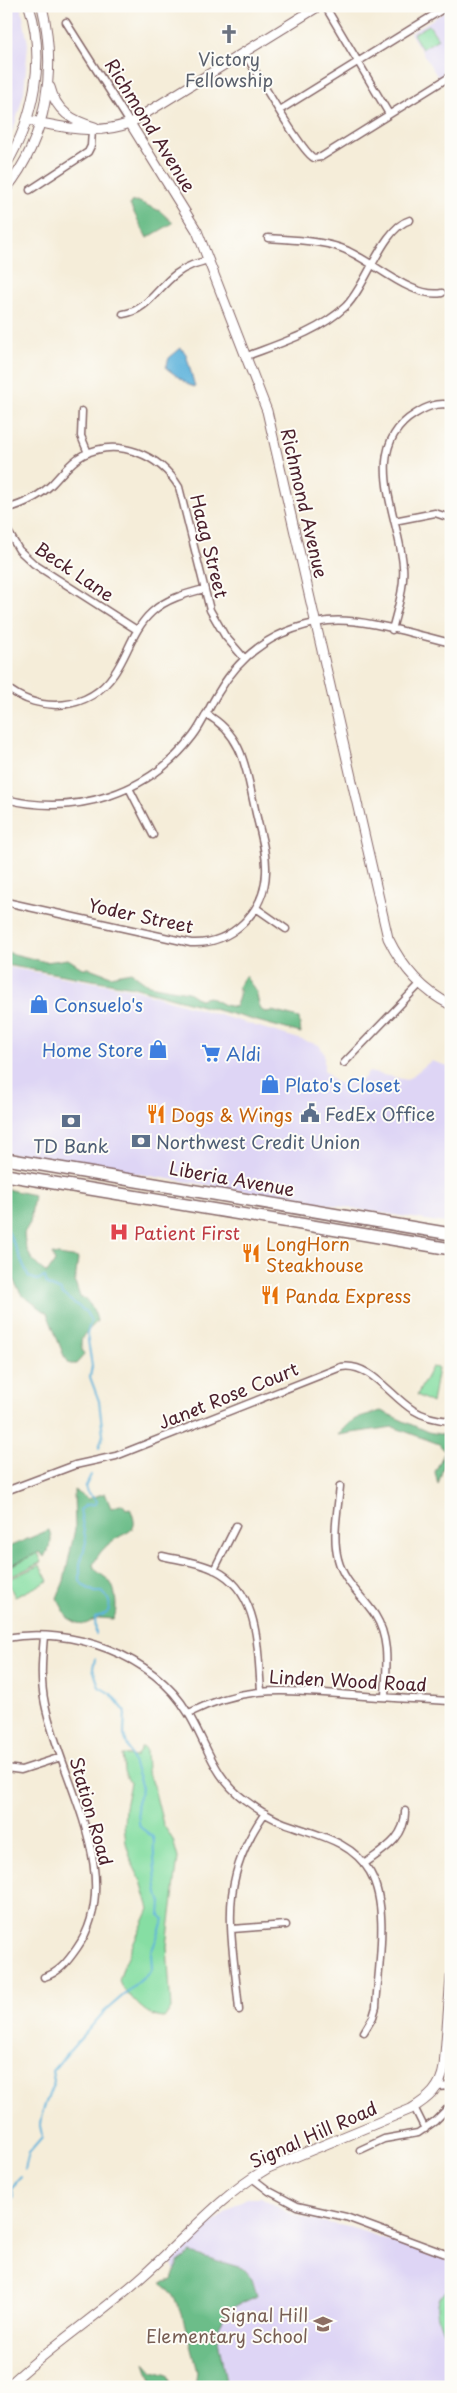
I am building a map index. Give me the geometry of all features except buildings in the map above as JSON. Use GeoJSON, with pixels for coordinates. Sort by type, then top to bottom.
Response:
{"type":"FeatureCollection","features":[{"type":"Feature","properties":{"kind":"highway","name":"Liberia Avenue"},"geometry":{"type":"LineString","coordinates":[[6,1159],[451,1234]]}},
{"type":"Feature","properties":{"kind":"highway","name":"Liberia Avenue"},"geometry":{"type":"LineString","coordinates":[[6,1175],[451,1249]]}},
{"type":"Feature","properties":{"kind":"main road"},"geometry":{"type":"LineString","coordinates":[[6,165],[27,120],[32,100],[37,58],[36,39],[29,6]]}},
{"type":"Feature","properties":{"kind":"main road"},"geometry":{"type":"LineString","coordinates":[[42,6],[47,30],[49,81],[55,103],[63,113],[77,121],[102,130]]}},
{"type":"Feature","properties":{"kind":"main road"},"geometry":{"type":"LineString","coordinates":[[27,120],[92,130],[102,130],[130,123],[319,6]]}},
{"type":"Feature","properties":{"kind":"main road"},"geometry":{"type":"LineString","coordinates":[[6,189],[22,167],[41,123],[49,81]]}},
{"type":"Feature","properties":{"kind":"main road","name":"Richmond Avenue"},"geometry":{"type":"LineString","coordinates":[[130,123],[188,214],[247,356],[267,411],[383,924],[402,964],[420,984],[451,1005]]}},
{"type":"Feature","properties":{"kind":"main road"},"geometry":{"type":"LineString","coordinates":[[437,2087],[444,2067],[451,1977]]}},
{"type":"Feature","properties":{"kind":"main road","name":"Signal Hill Road"},"geometry":{"type":"LineString","coordinates":[[7,2387],[120,2295],[226,2197],[252,2178],[268,2168],[414,2107],[432,2094],[437,2087]]}},
{"type":"Feature","properties":{"kind":"street"},"geometry":{"type":"LineString","coordinates":[[325,6],[389,114]]}},
{"type":"Feature","properties":{"kind":"street"},"geometry":{"type":"LineString","coordinates":[[280,110],[448,6]]}},
{"type":"Feature","properties":{"kind":"street","name":"Richmond Avenue"},"geometry":{"type":"LineString","coordinates":[[66,22],[130,123]]}},
{"type":"Feature","properties":{"kind":"street"},"geometry":{"type":"LineString","coordinates":[[244,52],[309,155],[314,158],[321,157],[451,76]]}},
{"type":"Feature","properties":{"kind":"street"},"geometry":{"type":"LineString","coordinates":[[30,190],[88,152],[91,146],[92,130]]}},
{"type":"Feature","properties":{"kind":"street"},"geometry":{"type":"LineString","coordinates":[[247,356],[308,332],[333,318],[351,300],[396,229],[410,220]]}},
{"type":"Feature","properties":{"kind":"street"},"geometry":{"type":"LineString","coordinates":[[268,238],[333,245],[422,293],[442,293]]}},
{"type":"Feature","properties":{"kind":"street"},"geometry":{"type":"LineString","coordinates":[[123,314],[142,307],[177,273],[197,262],[208,260]]}},
{"type":"Feature","properties":{"kind":"street"},"geometry":{"type":"LineString","coordinates":[[392,630],[404,567],[385,471],[392,440],[412,415],[430,406],[451,405]]}},
{"type":"Feature","properties":{"kind":"street"},"geometry":{"type":"LineString","coordinates":[[82,411],[81,436],[88,453]]}},
{"type":"Feature","properties":{"kind":"street","name":"Haag Street"},"geometry":{"type":"LineString","coordinates":[[6,509],[22,505],[42,492],[65,469],[88,453],[112,449],[134,451],[152,458],[169,472],[183,498],[204,589],[217,623],[244,658]]}},
{"type":"Feature","properties":{"kind":"street"},"geometry":{"type":"LineString","coordinates":[[394,521],[435,513],[450,518]]}},
{"type":"Feature","properties":{"kind":"street","name":"Beck Lane"},"geometry":{"type":"LineString","coordinates":[[6,528],[20,550],[34,564],[137,630]]}},
{"type":"Feature","properties":{"kind":"street"},"geometry":{"type":"LineString","coordinates":[[6,687],[22,698],[48,706],[63,705],[84,699],[97,692],[114,676],[137,630],[151,613],[162,605],[183,595],[204,589]]}},
{"type":"Feature","properties":{"kind":"street"},"geometry":{"type":"LineString","coordinates":[[6,799],[38,805],[72,804],[97,800],[129,788],[176,756],[195,733],[222,686],[244,658],[262,644],[280,634],[316,623],[346,621],[451,643]]}},
{"type":"Feature","properties":{"kind":"street","name":"Yoder Street"},"geometry":{"type":"LineString","coordinates":[[6,902],[197,943],[216,940],[229,934],[242,924],[256,908],[265,882],[266,860],[245,766],[236,742],[228,730],[206,714]]}},
{"type":"Feature","properties":{"kind":"street"},"geometry":{"type":"LineString","coordinates":[[129,788],[152,835]]}},
{"type":"Feature","properties":{"kind":"street"},"geometry":{"type":"LineString","coordinates":[[256,908],[286,929]]}},
{"type":"Feature","properties":{"kind":"street"},"geometry":{"type":"LineString","coordinates":[[344,1063],[420,984]]}},
{"type":"Feature","properties":{"kind":"street","name":"Janet Rose Court"},"geometry":{"type":"LineString","coordinates":[[6,1491],[75,1465],[116,1456],[341,1367],[362,1369],[391,1394],[422,1415],[451,1421]]}},
{"type":"Feature","properties":{"kind":"street"},"geometry":{"type":"LineString","coordinates":[[340,1486],[336,1530],[338,1558],[346,1579],[375,1615],[382,1631],[387,1656],[385,1697]]}},
{"type":"Feature","properties":{"kind":"street"},"geometry":{"type":"LineString","coordinates":[[214,1570],[236,1526]]}},
{"type":"Feature","properties":{"kind":"street"},"geometry":{"type":"LineString","coordinates":[[162,1556],[214,1570],[234,1583],[251,1612],[255,1624],[261,1690]]}},
{"type":"Feature","properties":{"kind":"street"},"geometry":{"type":"LineString","coordinates":[[6,1638],[44,1636],[69,1639],[112,1650],[127,1657],[164,1683],[188,1713],[208,1756],[226,1784],[244,1800],[284,1823],[336,1841],[352,1851],[364,1864],[374,1881],[378,1894],[381,1920],[376,2007],[373,2017],[364,2032]]}},
{"type":"Feature","properties":{"kind":"street","name":"Station Road"},"geometry":{"type":"LineString","coordinates":[[44,1636],[43,1690],[48,1718],[91,1848],[96,1877],[96,1895],[91,1921],[79,1946],[58,1971],[44,1977]]}},
{"type":"Feature","properties":{"kind":"street","name":"Linden Wood Road"},"geometry":{"type":"LineString","coordinates":[[188,1713],[226,1697],[261,1690],[299,1690],[451,1702]]}},
{"type":"Feature","properties":{"kind":"street"},"geometry":{"type":"LineString","coordinates":[[6,1768],[22,1770],[61,1757]]}},
{"type":"Feature","properties":{"kind":"street"},"geometry":{"type":"LineString","coordinates":[[364,1864],[397,1837],[404,1824],[405,1811]]}},
{"type":"Feature","properties":{"kind":"street"},"geometry":{"type":"LineString","coordinates":[[239,2010],[231,1901],[235,1872],[245,1845],[265,1813]]}},
{"type":"Feature","properties":{"kind":"street"},"geometry":{"type":"LineString","coordinates":[[232,1929],[286,1925]]}},
{"type":"Feature","properties":{"kind":"street"},"geometry":{"type":"LineString","coordinates":[[437,2087],[451,2086]]}},
{"type":"Feature","properties":{"kind":"street"},"geometry":{"type":"LineString","coordinates":[[360,2150],[384,2140],[414,2134],[425,2129],[451,2105]]}},
{"type":"Feature","properties":{"kind":"street"},"geometry":{"type":"LineString","coordinates":[[414,2107],[425,2129]]}},
{"type":"Feature","properties":{"kind":"street"},"geometry":{"type":"LineString","coordinates":[[252,2178],[277,2196],[297,2206],[346,2217],[451,2256]]}},
{"type":"Feature","properties":{"kind":"shaded area"},"geometry":{"type":"Polygon","coordinates":[[[6,6],[21,6],[28,44],[24,92],[15,125],[6,143],[6,6]]]}},
{"type":"Feature","properties":{"kind":"shaded area"},"geometry":{"type":"Polygon","coordinates":[[[451,8],[451,72],[439,79],[410,33],[451,8]]]}},
{"type":"Feature","properties":{"kind":"shaded area"},"geometry":{"type":"Polygon","coordinates":[[[6,967],[132,989],[319,1045],[324,1053],[324,1070],[334,1081],[341,1085],[360,1082],[369,1072],[407,1080],[431,1061],[451,1067],[451,1224],[6,1153],[6,967]]]}},
{"type":"Feature","properties":{"kind":"shaded area","name":"Signal Hill Elementary School"},"geometry":{"type":"Polygon","coordinates":[[[249,2197],[261,2197],[287,2212],[307,2219],[350,2227],[451,2261],[451,2387],[217,2387],[170,2258],[237,2203],[249,2197]]]}},
{"type":"Feature","properties":{"kind":"green space"},"geometry":{"type":"Polygon","coordinates":[[[429,25],[438,39],[422,49],[413,34],[429,25]]]}},
{"type":"Feature","properties":{"kind":"green space"},"geometry":{"type":"Polygon","coordinates":[[[137,201],[160,211],[173,223],[147,238],[130,205],[131,202],[137,201]]]}},
{"type":"Feature","properties":{"kind":"green space"},"geometry":{"type":"Polygon","coordinates":[[[6,952],[46,962],[68,959],[82,968],[89,968],[111,976],[131,972],[149,985],[188,992],[199,999],[209,997],[224,1005],[235,1007],[239,995],[238,987],[245,976],[256,991],[260,1009],[265,1012],[272,1011],[299,1018],[301,1033],[133,987],[6,965],[6,952]]]}},
{"type":"Feature","properties":{"kind":"green space"},"geometry":{"type":"Polygon","coordinates":[[[6,1189],[34,1195],[30,1223],[24,1233],[30,1256],[37,1265],[47,1273],[55,1261],[52,1254],[78,1258],[75,1282],[80,1297],[92,1307],[97,1321],[83,1336],[81,1343],[84,1355],[76,1364],[70,1364],[64,1356],[47,1313],[22,1295],[6,1268],[6,1189]]]}},
{"type":"Feature","properties":{"kind":"green space"},"geometry":{"type":"Polygon","coordinates":[[[432,1367],[438,1368],[432,1403],[417,1395],[432,1367]]]}},
{"type":"Feature","properties":{"kind":"green space"},"geometry":{"type":"Polygon","coordinates":[[[381,1411],[428,1432],[451,1436],[451,1457],[443,1468],[438,1485],[435,1472],[445,1451],[439,1444],[393,1427],[338,1435],[353,1421],[362,1416],[381,1411]]]}},
{"type":"Feature","properties":{"kind":"green space"},"geometry":{"type":"Polygon","coordinates":[[[74,1490],[88,1499],[105,1493],[111,1508],[123,1504],[126,1509],[130,1508],[133,1516],[134,1526],[132,1529],[108,1545],[99,1554],[93,1565],[97,1571],[108,1579],[113,1588],[116,1608],[113,1619],[100,1618],[85,1624],[77,1623],[68,1618],[57,1598],[64,1581],[75,1529],[74,1490]]]}},
{"type":"Feature","properties":{"kind":"green space"},"geometry":{"type":"Polygon","coordinates":[[[49,1530],[51,1541],[44,1557],[40,1552],[6,1567],[6,1548],[49,1530]]]}},
{"type":"Feature","properties":{"kind":"green space"},"geometry":{"type":"Polygon","coordinates":[[[38,1553],[42,1562],[12,1576],[8,1567],[38,1553]]]}},
{"type":"Feature","properties":{"kind":"green space"},"geometry":{"type":"Polygon","coordinates":[[[40,1565],[48,1581],[15,1597],[7,1580],[40,1565]]]}},
{"type":"Feature","properties":{"kind":"green space"},"geometry":{"type":"Polygon","coordinates":[[[142,1747],[146,1749],[147,1771],[154,1788],[163,1824],[173,1840],[178,1858],[167,1946],[171,2009],[164,2018],[145,2011],[121,1986],[119,1981],[124,1965],[149,1909],[141,1881],[132,1863],[126,1843],[124,1826],[125,1807],[130,1783],[124,1772],[122,1755],[136,1757],[142,1747]]]}},
{"type":"Feature","properties":{"kind":"green space"},"geometry":{"type":"Polygon","coordinates":[[[191,2253],[242,2268],[252,2279],[257,2296],[239,2304],[225,2314],[218,2327],[218,2340],[227,2387],[195,2387],[197,2372],[182,2314],[173,2296],[161,2283],[172,2280],[178,2262],[191,2253]]]}},
{"type":"Feature","properties":{"kind":"green space"},"geometry":{"type":"Polygon","coordinates":[[[446,2291],[451,2292],[451,2348],[441,2326],[437,2311],[437,2303],[446,2291]]]}},
{"type":"Feature","properties":{"kind":"green space"},"geometry":{"type":"Polygon","coordinates":[[[145,2362],[153,2371],[168,2375],[172,2387],[153,2387],[145,2362]]]}},
{"type":"Feature","properties":{"kind":"water"},"geometry":{"type":"Polygon","coordinates":[[[181,348],[186,354],[195,387],[189,385],[166,368],[169,358],[181,348]]]}},
{"type":"Feature","properties":{"kind":"waterway"},"geometry":{"type":"LineString","coordinates":[[6,1227],[29,1277],[37,1280],[45,1277],[47,1285],[61,1291],[62,1294],[86,1312],[91,1321],[87,1334],[92,1366],[90,1377],[99,1401],[103,1435],[99,1448]]}},
{"type":"Feature","properties":{"kind":"waterway"},"geometry":{"type":"LineString","coordinates":[[91,1475],[85,1487],[87,1492],[97,1501],[95,1504],[86,1505],[80,1510],[86,1542],[80,1564],[80,1581],[84,1586],[95,1592],[102,1592],[108,1599],[109,1610],[107,1613],[95,1618],[96,1634]]}},
{"type":"Feature","properties":{"kind":"waterway"},"geometry":{"type":"LineString","coordinates":[[25,2169],[29,2153],[42,2138],[40,2121],[54,2081],[52,2071],[104,2012],[149,1973],[152,1968],[151,1953],[164,1919],[160,1916],[161,1902],[156,1882],[154,1840],[152,1836],[140,1827],[139,1822],[137,1803],[142,1788],[124,1735],[125,1711],[111,1694],[99,1687],[93,1668],[95,1659]]}},
{"type":"Feature","properties":{"kind":"waterway"},"geometry":{"type":"LineString","coordinates":[[6,2210],[13,2196],[12,2187],[21,2177]]}},
{"type":"Feature","properties":{"kind":"place","name":"Victory Fellowship"},"geometry":{"type":"Point","coordinates":[229,34]}},
{"type":"Feature","properties":{"kind":"place","name":"Consuelo's"},"geometry":{"type":"Point","coordinates":[39,1004]}},
{"type":"Feature","properties":{"kind":"place","name":"Home Store"},"geometry":{"type":"Point","coordinates":[158,1049]}},
{"type":"Feature","properties":{"kind":"place","name":"Aldi"},"geometry":{"type":"Point","coordinates":[211,1053]}},
{"type":"Feature","properties":{"kind":"place","name":"Plato's Closet"},"geometry":{"type":"Point","coordinates":[270,1084]}},
{"type":"Feature","properties":{"kind":"place","name":"FedEx Office"},"geometry":{"type":"Point","coordinates":[310,1113]}},
{"type":"Feature","properties":{"kind":"place","name":"Dogs & Wings"},"geometry":{"type":"Point","coordinates":[156,1114]}},
{"type":"Feature","properties":{"kind":"place","name":"TD Bank"},"geometry":{"type":"Point","coordinates":[71,1121]}},
{"type":"Feature","properties":{"kind":"place","name":"Northwest Credit Union"},"geometry":{"type":"Point","coordinates":[141,1141]}},
{"type":"Feature","properties":{"kind":"place","name":"Patient First"},"geometry":{"type":"Point","coordinates":[119,1232]}},
{"type":"Feature","properties":{"kind":"place","name":"LongHorn Steakhouse"},"geometry":{"type":"Point","coordinates":[251,1253]}},
{"type":"Feature","properties":{"kind":"place","name":"Panda Express"},"geometry":{"type":"Point","coordinates":[270,1295]}},
{"type":"Feature","properties":{"kind":"place","name":"Signal Hill Elementary School"},"geometry":{"type":"Point","coordinates":[323,2324]}}]}
